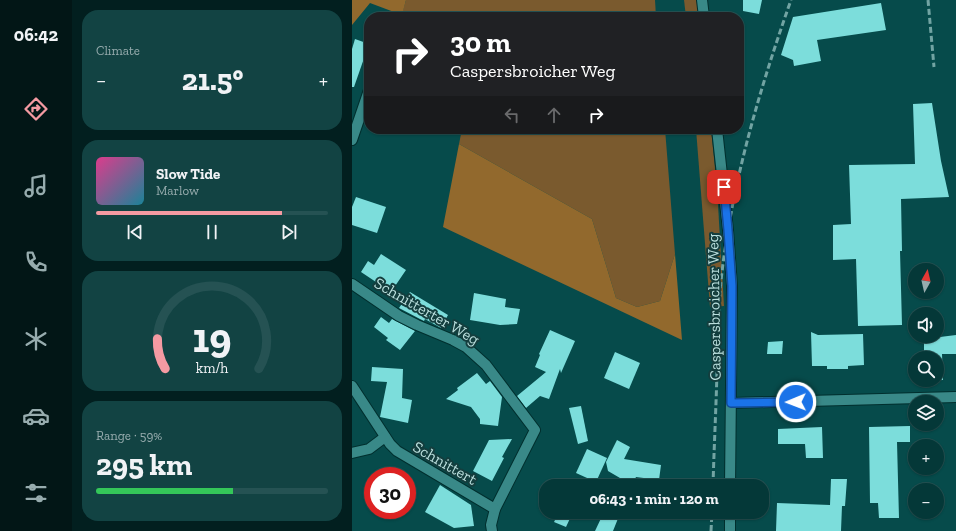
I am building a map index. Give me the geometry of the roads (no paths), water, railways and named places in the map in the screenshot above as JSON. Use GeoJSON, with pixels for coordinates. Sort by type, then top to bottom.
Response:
{"type":"FeatureCollection","features":[{"type":"Feature","properties":{"kind":"street"},"geometry":{"type":"LineString","coordinates":[[702,0],[703,12]]}},
{"type":"Feature","properties":{"kind":"street"},"geometry":{"type":"LineString","coordinates":[[352,140],[364,105]]}},
{"type":"Feature","properties":{"kind":"street","name":"Caspersbroicher Weg"},"geometry":{"type":"LineString","coordinates":[[718,134],[728,230],[732,286],[730,479]]}},
{"type":"Feature","properties":{"kind":"street","name":"Schnitterter Weg"},"geometry":{"type":"LineString","coordinates":[[352,284],[399,316],[466,347],[486,364],[535,430],[495,509],[491,525],[492,531]]}},
{"type":"Feature","properties":{"kind":"street","name":"Schnittert"},"geometry":{"type":"LineString","coordinates":[[352,386],[385,437],[396,451],[495,509]]}},
{"type":"Feature","properties":{"kind":"street"},"geometry":{"type":"LineString","coordinates":[[731,403],[956,398]]}},
{"type":"Feature","properties":{"kind":"street"},"geometry":{"type":"LineString","coordinates":[[352,453],[369,449],[385,437]]}},
{"type":"Feature","properties":{"kind":"street"},"geometry":{"type":"LineString","coordinates":[[730,519],[730,531]]}},
{"type":"Feature","properties":{"kind":"railway"},"geometry":{"type":"LineString","coordinates":[[713,479],[719,309],[727,237],[740,168],[758,100],[791,0]]}},
{"type":"Feature","properties":{"kind":"railway"},"geometry":{"type":"LineString","coordinates":[[928,0],[934,67]]}},
{"type":"Feature","properties":{"kind":"railway"},"geometry":{"type":"LineString","coordinates":[[711,531],[712,519]]}}]}
